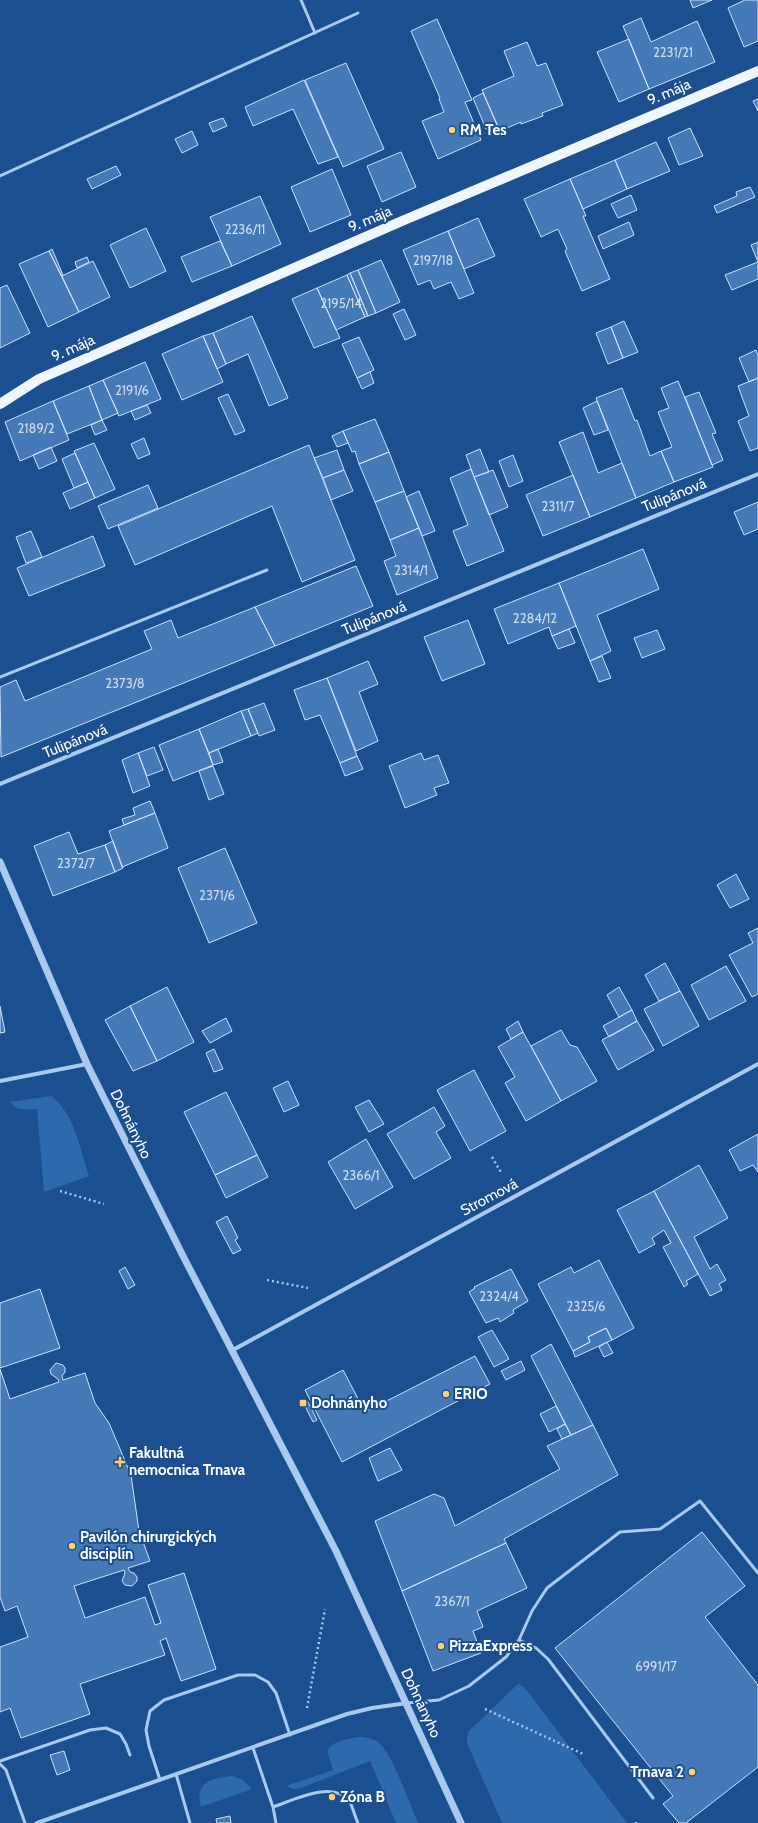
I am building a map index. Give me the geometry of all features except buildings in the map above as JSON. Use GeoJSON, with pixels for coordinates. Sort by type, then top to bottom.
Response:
{"type":"FeatureCollection","features":[{"type":"Feature","properties":{"kind":"main road","name":"9. mája"},"geometry":{"type":"LineString","coordinates":[[0,404],[39,379],[409,218],[758,71]]}},
{"type":"Feature","properties":{"kind":"street","name":"Tulipánová"},"geometry":{"type":"LineString","coordinates":[[0,784],[758,474]]}},
{"type":"Feature","properties":{"kind":"street","name":"Dohnányho"},"geometry":{"type":"LineString","coordinates":[[0,862],[87,1064],[231,1351],[336,1551],[462,1823]]}},
{"type":"Feature","properties":{"kind":"street"},"geometry":{"type":"LineString","coordinates":[[0,1081],[87,1064]]}},
{"type":"Feature","properties":{"kind":"street","name":"Stromová"},"geometry":{"type":"LineString","coordinates":[[231,1351],[758,1064]]}},
{"type":"Feature","properties":{"kind":"street"},"geometry":{"type":"LineString","coordinates":[[37,1823],[353,1713],[372,1708],[407,1703]]}},
{"type":"Feature","properties":{"kind":"lane"},"geometry":{"type":"LineString","coordinates":[[302,0],[315,33]]}},
{"type":"Feature","properties":{"kind":"lane"},"geometry":{"type":"LineString","coordinates":[[0,176],[358,13]]}},
{"type":"Feature","properties":{"kind":"lane"},"geometry":{"type":"LineString","coordinates":[[0,677],[267,570]]}},
{"type":"Feature","properties":{"kind":"lane"},"geometry":{"type":"LineString","coordinates":[[407,1703],[439,1700],[469,1686],[506,1657],[519,1640],[532,1611],[547,1588],[620,1532],[660,1529],[700,1501],[758,1573]]}},
{"type":"Feature","properties":{"kind":"lane"},"geometry":{"type":"LineString","coordinates":[[519,1640],[536,1648],[548,1659],[653,1798]]}},
{"type":"Feature","properties":{"kind":"lane"},"geometry":{"type":"LineString","coordinates":[[160,1780],[149,1746],[146,1730],[150,1711],[164,1700],[238,1675],[255,1675],[268,1682],[276,1693],[290,1735]]}},
{"type":"Feature","properties":{"kind":"lane"},"geometry":{"type":"LineString","coordinates":[[25,1823],[6,1770],[0,1762],[90,1730],[106,1728],[120,1734],[130,1755]]}},
{"type":"Feature","properties":{"kind":"lane"},"geometry":{"type":"LineString","coordinates":[[253,1748],[273,1807],[276,1823]]}},
{"type":"Feature","properties":{"kind":"lane"},"geometry":{"type":"LineString","coordinates":[[176,1774],[188,1817],[188,1823]]}},
{"type":"Feature","properties":{"kind":"lane"},"geometry":{"type":"LineString","coordinates":[[273,1807],[312,1794],[327,1791],[341,1794],[350,1803],[358,1823]]}},
{"type":"Feature","properties":{"kind":"path"},"geometry":{"type":"LineString","coordinates":[[492,1158],[502,1174]]}},
{"type":"Feature","properties":{"kind":"path"},"geometry":{"type":"LineString","coordinates":[[60,1191],[104,1204]]}},
{"type":"Feature","properties":{"kind":"path"},"geometry":{"type":"LineString","coordinates":[[267,1280],[304,1287]]}},
{"type":"Feature","properties":{"kind":"path"},"geometry":{"type":"LineString","coordinates":[[307,1708],[325,1609]]}},
{"type":"Feature","properties":{"kind":"path"},"geometry":{"type":"LineString","coordinates":[[486,1709],[583,1754]]}},
{"type":"Feature","properties":{"kind":"shaded area"},"geometry":{"type":"Polygon","coordinates":[[[51,1096],[66,1112],[71,1122],[76,1133],[89,1176],[44,1192],[37,1109],[19,1109],[10,1102],[51,1096]]]}},
{"type":"Feature","properties":{"kind":"shaded area"},"geometry":{"type":"Polygon","coordinates":[[[518,1684],[525,1688],[627,1823],[502,1823],[467,1743],[467,1737],[469,1731],[518,1684]]]}},
{"type":"Feature","properties":{"kind":"shaded area"},"geometry":{"type":"Polygon","coordinates":[[[360,1737],[375,1741],[385,1750],[395,1769],[418,1823],[396,1823],[370,1761],[301,1788],[294,1789],[286,1786],[333,1770],[328,1754],[328,1750],[331,1746],[340,1741],[360,1737]]]}},
{"type":"Feature","properties":{"kind":"shaded area"},"geometry":{"type":"Polygon","coordinates":[[[232,1776],[243,1780],[252,1789],[201,1807],[199,1799],[200,1792],[206,1783],[217,1778],[232,1776]]]}},
{"type":"Feature","properties":{"kind":"place","name":"RM Tes"},"geometry":{"type":"Point","coordinates":[452,130]}},
{"type":"Feature","properties":{"kind":"place","name":"ERIO"},"geometry":{"type":"Point","coordinates":[446,1394]}},
{"type":"Feature","properties":{"kind":"place","name":"Dohnányho"},"geometry":{"type":"Point","coordinates":[303,1403]}},
{"type":"Feature","properties":{"kind":"place","name":"Fakultná nemocnica Trnava"},"geometry":{"type":"Point","coordinates":[120,1462]}},
{"type":"Feature","properties":{"kind":"place","name":"Pavilón chirurgických disciplín"},"geometry":{"type":"Point","coordinates":[72,1546]}},
{"type":"Feature","properties":{"kind":"place","name":"PizzaExpress"},"geometry":{"type":"Point","coordinates":[441,1646]}},
{"type":"Feature","properties":{"kind":"place","name":"Trnava 2"},"geometry":{"type":"Point","coordinates":[692,1772]}},
{"type":"Feature","properties":{"kind":"place","name":"Zóna B"},"geometry":{"type":"Point","coordinates":[332,1797]}}]}
